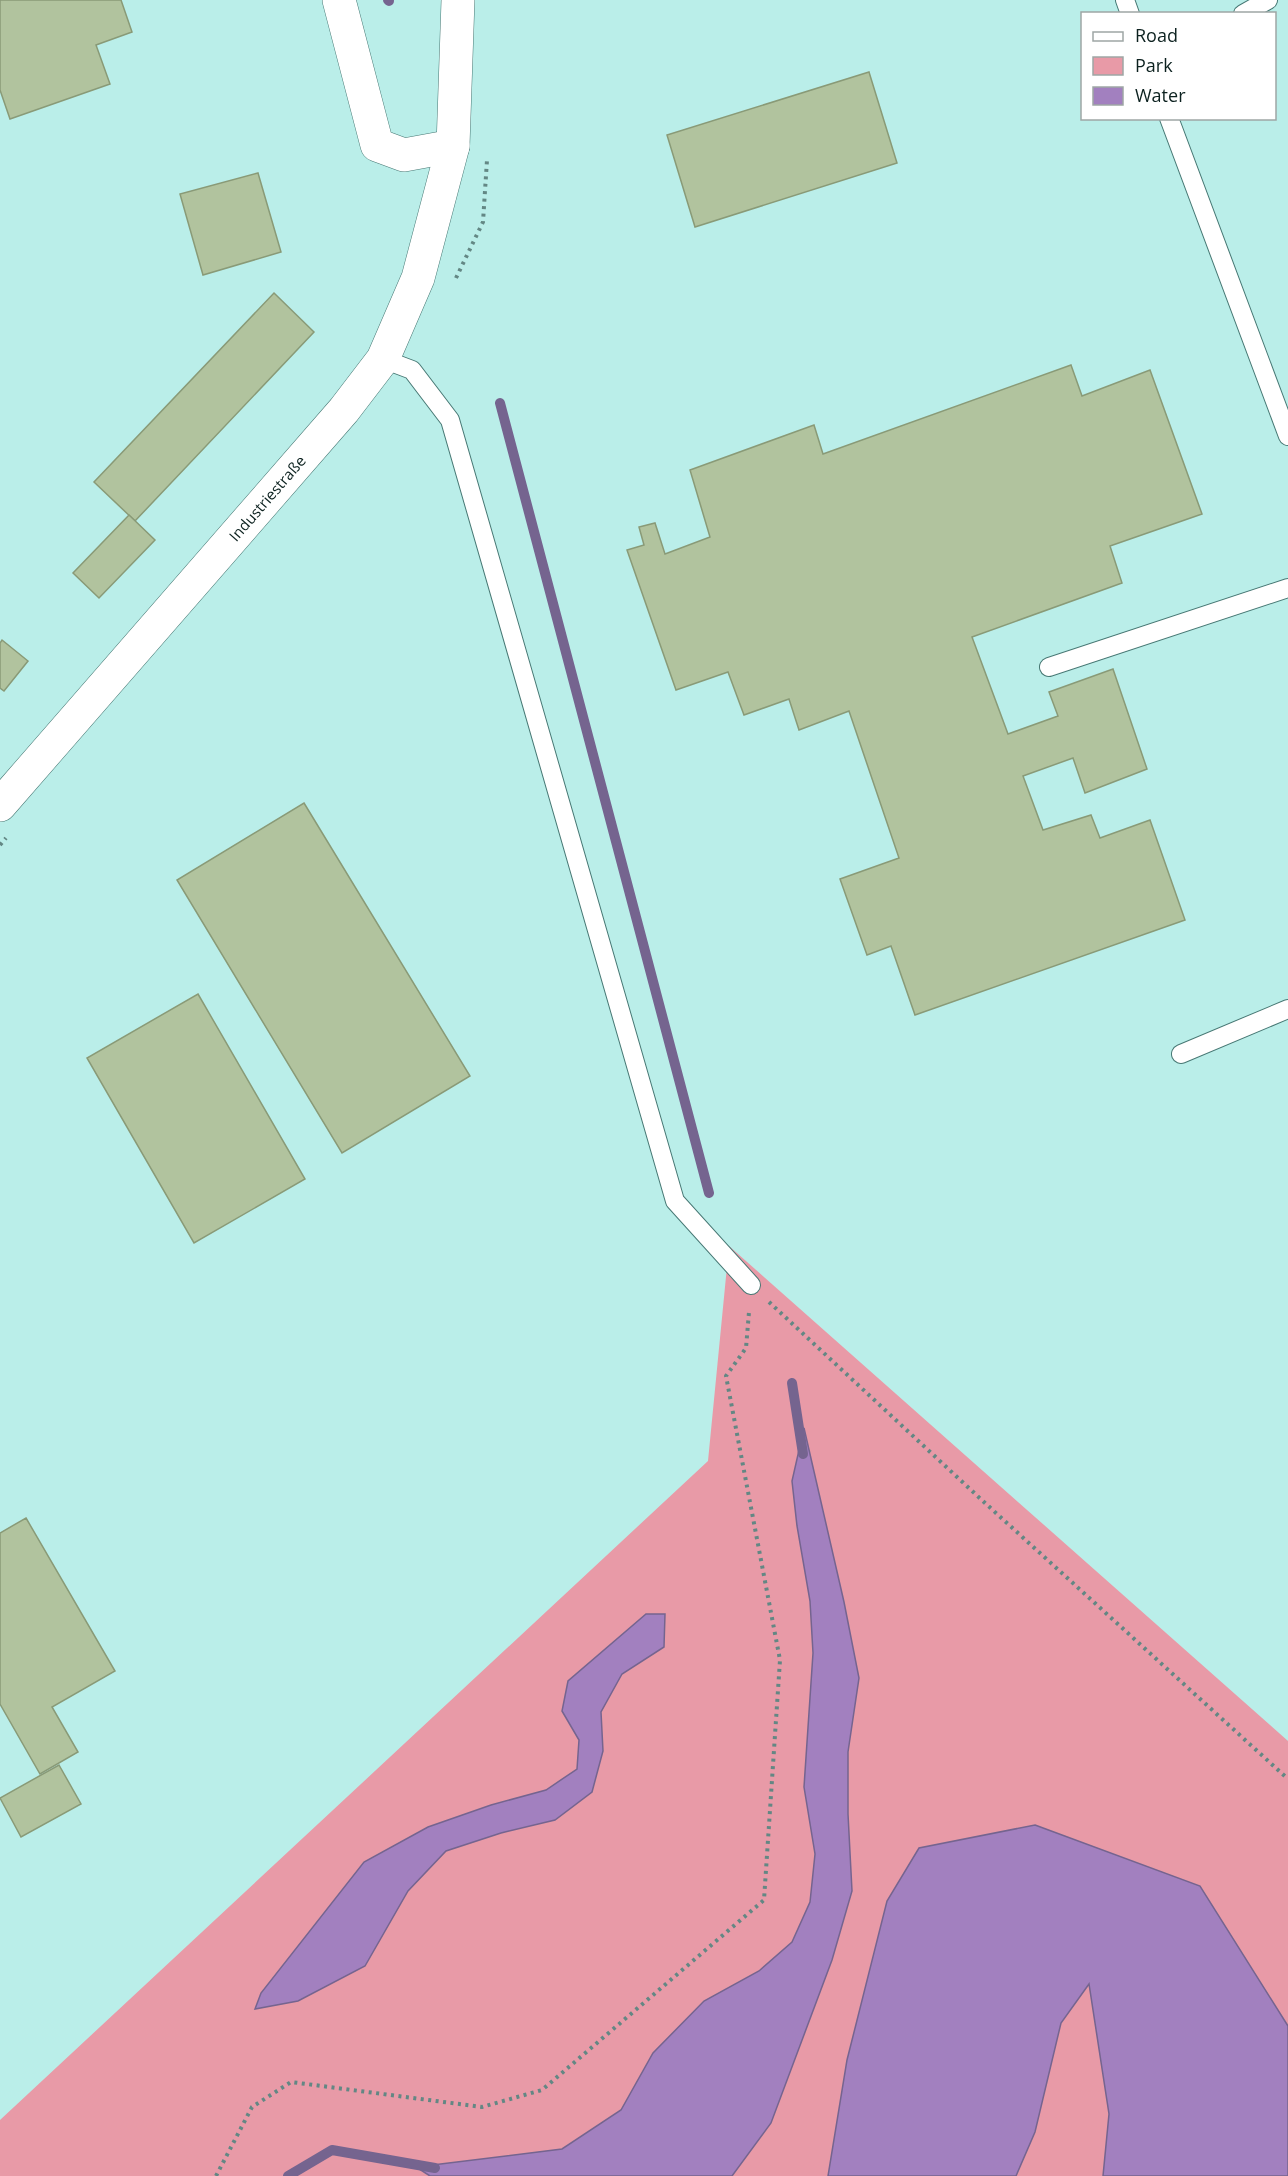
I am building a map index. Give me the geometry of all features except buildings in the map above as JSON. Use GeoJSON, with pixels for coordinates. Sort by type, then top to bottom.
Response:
{"type":"FeatureCollection","features":[{"type":"Feature","properties":{"kind":"street"},"geometry":{"type":"LineString","coordinates":[[339,0],[377,145],[404,155],[453,146]]}},
{"type":"Feature","properties":{"kind":"street","name":"Industriestraße"},"geometry":{"type":"LineString","coordinates":[[0,805],[344,410],[382,359],[418,278],[453,146],[458,0]]}},
{"type":"Feature","properties":{"kind":"lane"},"geometry":{"type":"LineString","coordinates":[[1247,12],[1268,0]]}},
{"type":"Feature","properties":{"kind":"lane"},"geometry":{"type":"LineString","coordinates":[[1170,120],[1288,436]]}},
{"type":"Feature","properties":{"kind":"lane"},"geometry":{"type":"LineString","coordinates":[[382,359],[412,370],[450,420],[675,1201],[751,1285]]}},
{"type":"Feature","properties":{"kind":"lane"},"geometry":{"type":"LineString","coordinates":[[1049,667],[1288,588]]}},
{"type":"Feature","properties":{"kind":"lane"},"geometry":{"type":"LineString","coordinates":[[1181,1054],[1288,1009]]}},
{"type":"Feature","properties":{"kind":"path"},"geometry":{"type":"LineString","coordinates":[[751,1285],[994,1511],[1288,1779]]}},
{"type":"Feature","properties":{"kind":"path"},"geometry":{"type":"LineString","coordinates":[[216,2176],[252,2107],[291,2082],[482,2107],[542,2090],[764,1900],[780,1660],[726,1376],[746,1348],[751,1285]]}},
{"type":"Feature","properties":{"kind":"green space"},"geometry":{"type":"Polygon","coordinates":[[[729,1246],[1288,1741],[1288,2176],[0,2176],[0,2120],[708,1461],[729,1246]]]}},
{"type":"Feature","properties":{"kind":"water"},"geometry":{"type":"Polygon","coordinates":[[[804,1428],[859,1678],[848,1752],[852,1891],[832,1960],[771,2123],[732,2176],[430,2176],[416,2167],[562,2149],[621,2110],[653,2053],[704,2001],[759,1971],[792,1942],[810,1902],[815,1854],[804,1787],[813,1653],[810,1601],[792,1481],[804,1428]]]}},
{"type":"Feature","properties":{"kind":"water"},"geometry":{"type":"Polygon","coordinates":[[[646,1614],[665,1614],[664,1647],[622,1674],[601,1712],[603,1751],[592,1792],[555,1820],[501,1833],[446,1851],[408,1891],[365,1966],[298,2001],[255,2009],[261,1993],[364,1862],[428,1827],[491,1805],[546,1790],[577,1769],[579,1740],[562,1711],[568,1681],[646,1614]]]}},
{"type":"Feature","properties":{"kind":"water"},"geometry":{"type":"Polygon","coordinates":[[[1035,1825],[1200,1886],[1288,2026],[1288,2176],[1103,2176],[1109,2114],[1089,1984],[1061,2023],[1035,2132],[1016,2176],[828,2176],[847,2060],[887,1901],[919,1848],[1035,1825]]]}},
{"type":"Feature","properties":{"kind":"waterway"},"geometry":{"type":"LineString","coordinates":[[500,403],[709,1193]]}},
{"type":"Feature","properties":{"kind":"waterway"},"geometry":{"type":"LineString","coordinates":[[792,1383],[803,1454]]}},
{"type":"Feature","properties":{"kind":"waterway"},"geometry":{"type":"LineString","coordinates":[[288,2176],[332,2150],[435,2168]]}}]}
